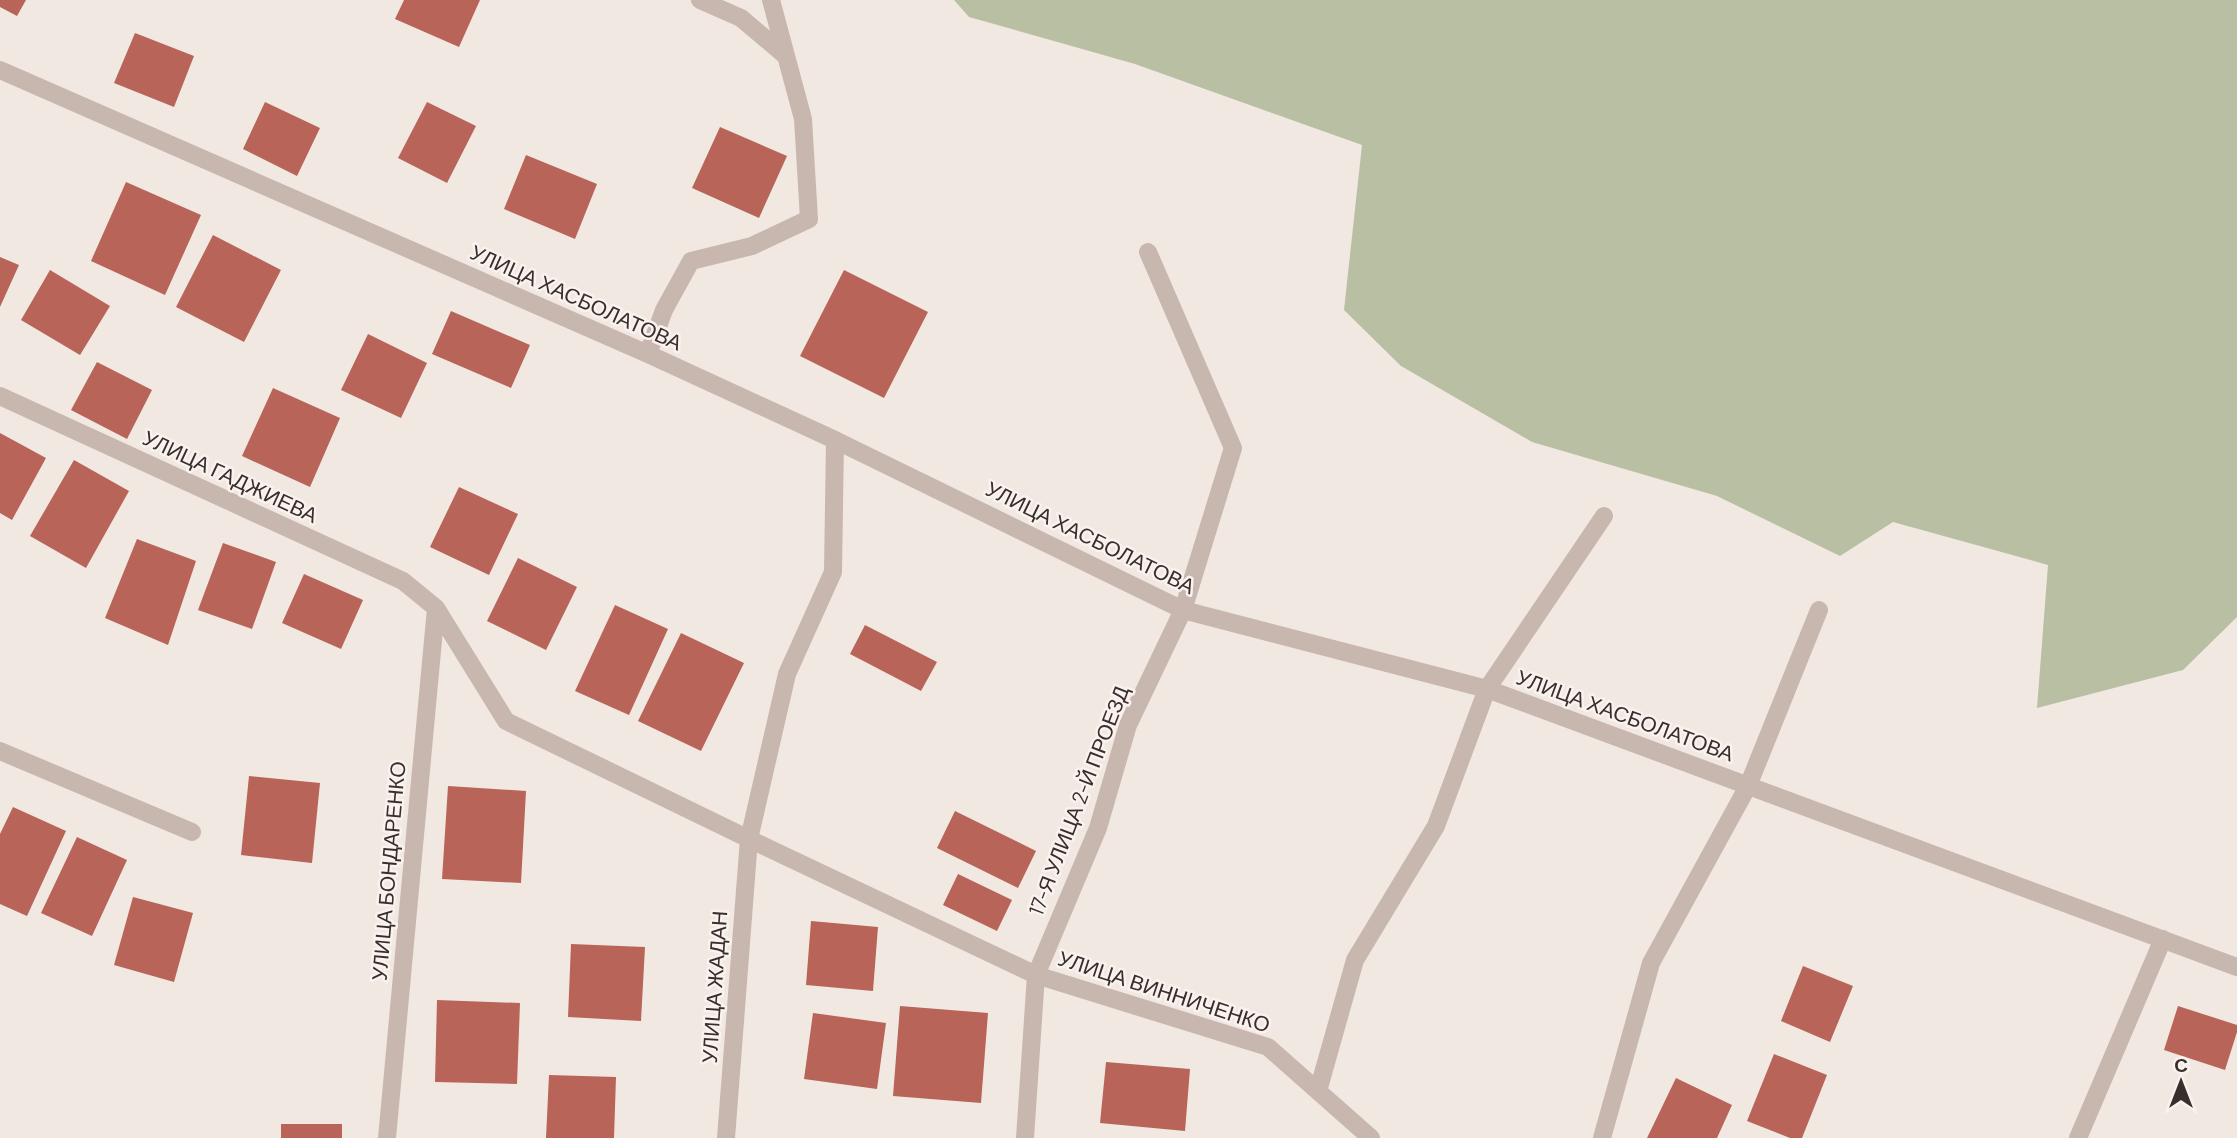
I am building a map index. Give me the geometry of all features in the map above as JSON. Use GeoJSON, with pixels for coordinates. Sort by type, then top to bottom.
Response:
{"type":"FeatureCollection","features":[{"type":"Feature","properties":{"kind":"street"},"geometry":{"type":"LineString","coordinates":[[700,0],[741,18],[786,56]]}},
{"type":"Feature","properties":{"kind":"street"},"geometry":{"type":"LineString","coordinates":[[648,354],[664,310],[691,261],[752,246],[809,219],[803,119],[771,0]]}},
{"type":"Feature","properties":{"kind":"street","name":"УЛИЦА ХАСБОЛАТОВА"},"geometry":{"type":"LineString","coordinates":[[0,70],[648,354],[835,440],[1183,610],[1487,689],[2237,967]]}},
{"type":"Feature","properties":{"kind":"street","name":"17-Я УЛИЦА 2-Й ПРОЕЗД"},"geometry":{"type":"LineString","coordinates":[[1025,1138],[1037,975],[1098,828],[1128,724],[1183,610],[1233,448],[1148,252]]}},
{"type":"Feature","properties":{"kind":"street","name":"УЛИЦА ГАДЖИЕВА"},"geometry":{"type":"LineString","coordinates":[[0,396],[403,581],[436,608],[506,721],[749,839]]}},
{"type":"Feature","properties":{"kind":"street","name":"УЛИЦА ЖАДАН"},"geometry":{"type":"LineString","coordinates":[[726,1138],[749,839],[787,674],[833,572],[835,440]]}},
{"type":"Feature","properties":{"kind":"street"},"geometry":{"type":"LineString","coordinates":[[1318,1091],[1355,960],[1436,826],[1487,689],[1604,516]]}},
{"type":"Feature","properties":{"kind":"street","name":"УЛИЦА БОНДАРЕНКО"},"geometry":{"type":"LineString","coordinates":[[387,1138],[436,608]]}},
{"type":"Feature","properties":{"kind":"street"},"geometry":{"type":"LineString","coordinates":[[1602,1138],[1650,962],[1748,786],[1819,610]]}},
{"type":"Feature","properties":{"kind":"street"},"geometry":{"type":"LineString","coordinates":[[0,751],[192,832]]}},
{"type":"Feature","properties":{"kind":"street","name":"УЛИЦА ВИННИЧЕНКО"},"geometry":{"type":"LineString","coordinates":[[749,839],[1037,975],[1268,1046],[1371,1138]]}},
{"type":"Feature","properties":{"kind":"street"},"geometry":{"type":"LineString","coordinates":[[2078,1138],[2163,939]]}},
{"type":"Feature","properties":{"kind":"green space"},"geometry":{"type":"Polygon","coordinates":[[[954,0],[2237,0],[2237,617],[2183,670],[2037,708],[2048,565],[1893,522],[1840,556],[1717,496],[1532,442],[1401,366],[1344,310],[1362,145],[1135,64],[969,17],[954,0]]]}},
{"type":"Feature","properties":{"kind":"building"},"geometry":{"type":"Polygon","coordinates":[[[0,0],[26,0],[17,16],[0,7],[0,0]]]}},
{"type":"Feature","properties":{"kind":"building"},"geometry":{"type":"Polygon","coordinates":[[[404,0],[480,0],[459,47],[395,19],[404,0]]]}},
{"type":"Feature","properties":{"kind":"building"},"geometry":{"type":"Polygon","coordinates":[[[135,33],[194,56],[174,107],[114,83],[135,33]]]}},
{"type":"Feature","properties":{"kind":"building"},"geometry":{"type":"Polygon","coordinates":[[[265,102],[320,128],[297,176],[243,149],[265,102]]]}},
{"type":"Feature","properties":{"kind":"building"},"geometry":{"type":"Polygon","coordinates":[[[427,102],[476,126],[447,183],[398,158],[427,102]]]}},
{"type":"Feature","properties":{"kind":"building"},"geometry":{"type":"Polygon","coordinates":[[[720,127],[787,156],[759,218],[692,188],[720,127]]]}},
{"type":"Feature","properties":{"kind":"building"},"geometry":{"type":"Polygon","coordinates":[[[526,155],[597,184],[575,239],[504,209],[526,155]]]}},
{"type":"Feature","properties":{"kind":"building"},"geometry":{"type":"Polygon","coordinates":[[[126,182],[201,215],[165,295],[91,261],[126,182]]]}},
{"type":"Feature","properties":{"kind":"building"},"geometry":{"type":"Polygon","coordinates":[[[213,235],[281,270],[244,342],[176,307],[213,235]]]}},
{"type":"Feature","properties":{"kind":"building"},"geometry":{"type":"Polygon","coordinates":[[[0,257],[19,265],[0,307],[0,257]]]}},
{"type":"Feature","properties":{"kind":"building"},"geometry":{"type":"Polygon","coordinates":[[[50,270],[110,306],[80,355],[21,320],[50,270]]]}},
{"type":"Feature","properties":{"kind":"building"},"geometry":{"type":"Polygon","coordinates":[[[844,270],[928,312],[884,398],[800,356],[844,270]]]}},
{"type":"Feature","properties":{"kind":"building"},"geometry":{"type":"Polygon","coordinates":[[[451,311],[530,345],[511,388],[432,354],[451,311]]]}},
{"type":"Feature","properties":{"kind":"building"},"geometry":{"type":"Polygon","coordinates":[[[368,334],[427,363],[401,418],[341,390],[368,334]]]}},
{"type":"Feature","properties":{"kind":"building"},"geometry":{"type":"Polygon","coordinates":[[[97,362],[152,390],[127,439],[71,410],[97,362]]]}},
{"type":"Feature","properties":{"kind":"building"},"geometry":{"type":"Polygon","coordinates":[[[273,388],[340,418],[310,487],[242,456],[273,388]]]}},
{"type":"Feature","properties":{"kind":"building"},"geometry":{"type":"Polygon","coordinates":[[[0,433],[46,458],[12,520],[0,513],[0,433]]]}},
{"type":"Feature","properties":{"kind":"building"},"geometry":{"type":"Polygon","coordinates":[[[74,460],[129,491],[86,568],[30,536],[74,460]]]}},
{"type":"Feature","properties":{"kind":"building"},"geometry":{"type":"Polygon","coordinates":[[[459,487],[518,514],[489,575],[430,547],[459,487]]]}},
{"type":"Feature","properties":{"kind":"building"},"geometry":{"type":"Polygon","coordinates":[[[137,539],[196,561],[168,645],[105,618],[137,539]]]}},
{"type":"Feature","properties":{"kind":"building"},"geometry":{"type":"Polygon","coordinates":[[[223,543],[276,562],[252,629],[198,610],[223,543]]]}},
{"type":"Feature","properties":{"kind":"building"},"geometry":{"type":"Polygon","coordinates":[[[518,558],[577,587],[546,650],[487,621],[518,558]]]}},
{"type":"Feature","properties":{"kind":"building"},"geometry":{"type":"Polygon","coordinates":[[[304,574],[363,600],[341,649],[282,623],[304,574]]]}},
{"type":"Feature","properties":{"kind":"building"},"geometry":{"type":"Polygon","coordinates":[[[615,605],[668,629],[629,715],[575,691],[615,605]]]}},
{"type":"Feature","properties":{"kind":"building"},"geometry":{"type":"Polygon","coordinates":[[[865,625],[937,662],[921,691],[850,654],[865,625]]]}},
{"type":"Feature","properties":{"kind":"building"},"geometry":{"type":"Polygon","coordinates":[[[681,633],[744,663],[701,751],[638,721],[681,633]]]}},
{"type":"Feature","properties":{"kind":"building"},"geometry":{"type":"Polygon","coordinates":[[[249,776],[320,783],[312,863],[241,855],[249,776]]]}},
{"type":"Feature","properties":{"kind":"building"},"geometry":{"type":"Polygon","coordinates":[[[448,786],[526,791],[521,883],[442,879],[448,786]]]}},
{"type":"Feature","properties":{"kind":"building"},"geometry":{"type":"Polygon","coordinates":[[[13,807],[66,831],[27,916],[0,904],[0,834],[13,807]]]}},
{"type":"Feature","properties":{"kind":"building"},"geometry":{"type":"Polygon","coordinates":[[[955,811],[1036,851],[1018,888],[937,848],[955,811]]]}},
{"type":"Feature","properties":{"kind":"building"},"geometry":{"type":"Polygon","coordinates":[[[77,837],[127,860],[92,936],[41,913],[77,837]]]}},
{"type":"Feature","properties":{"kind":"building"},"geometry":{"type":"Polygon","coordinates":[[[958,874],[1012,900],[997,931],[943,905],[958,874]]]}},
{"type":"Feature","properties":{"kind":"building"},"geometry":{"type":"Polygon","coordinates":[[[133,897],[193,913],[174,982],[114,965],[133,897]]]}},
{"type":"Feature","properties":{"kind":"building"},"geometry":{"type":"Polygon","coordinates":[[[811,921],[878,927],[873,991],[806,985],[811,921]]]}},
{"type":"Feature","properties":{"kind":"building"},"geometry":{"type":"Polygon","coordinates":[[[571,944],[645,947],[641,1021],[568,1017],[571,944]]]}},
{"type":"Feature","properties":{"kind":"building"},"geometry":{"type":"Polygon","coordinates":[[[1803,966],[1853,986],[1830,1042],[1781,1021],[1803,966]]]}},
{"type":"Feature","properties":{"kind":"building"},"geometry":{"type":"Polygon","coordinates":[[[437,1000],[520,1003],[517,1084],[435,1082],[437,1000]]]}},
{"type":"Feature","properties":{"kind":"building"},"geometry":{"type":"Polygon","coordinates":[[[900,1006],[988,1013],[981,1103],[893,1096],[900,1006]]]}},
{"type":"Feature","properties":{"kind":"building"},"geometry":{"type":"Polygon","coordinates":[[[2178,1006],[2237,1025],[2225,1070],[2164,1050],[2178,1006]]]}},
{"type":"Feature","properties":{"kind":"building"},"geometry":{"type":"Polygon","coordinates":[[[813,1013],[886,1023],[877,1089],[804,1079],[813,1013]]]}},
{"type":"Feature","properties":{"kind":"building"},"geometry":{"type":"Polygon","coordinates":[[[1774,1054],[1827,1075],[1802,1138],[1790,1138],[1747,1121],[1774,1054]]]}},
{"type":"Feature","properties":{"kind":"building"},"geometry":{"type":"Polygon","coordinates":[[[1106,1062],[1190,1069],[1185,1131],[1100,1123],[1106,1062]]]}},
{"type":"Feature","properties":{"kind":"building"},"geometry":{"type":"Polygon","coordinates":[[[549,1075],[616,1077],[614,1138],[546,1138],[549,1075]]]}},
{"type":"Feature","properties":{"kind":"building"},"geometry":{"type":"Polygon","coordinates":[[[1676,1078],[1732,1105],[1717,1138],[1647,1138],[1676,1078]]]}},
{"type":"Feature","properties":{"kind":"building"},"geometry":{"type":"Polygon","coordinates":[[[281,1124],[342,1124],[342,1138],[281,1138],[281,1124]]]}}]}
